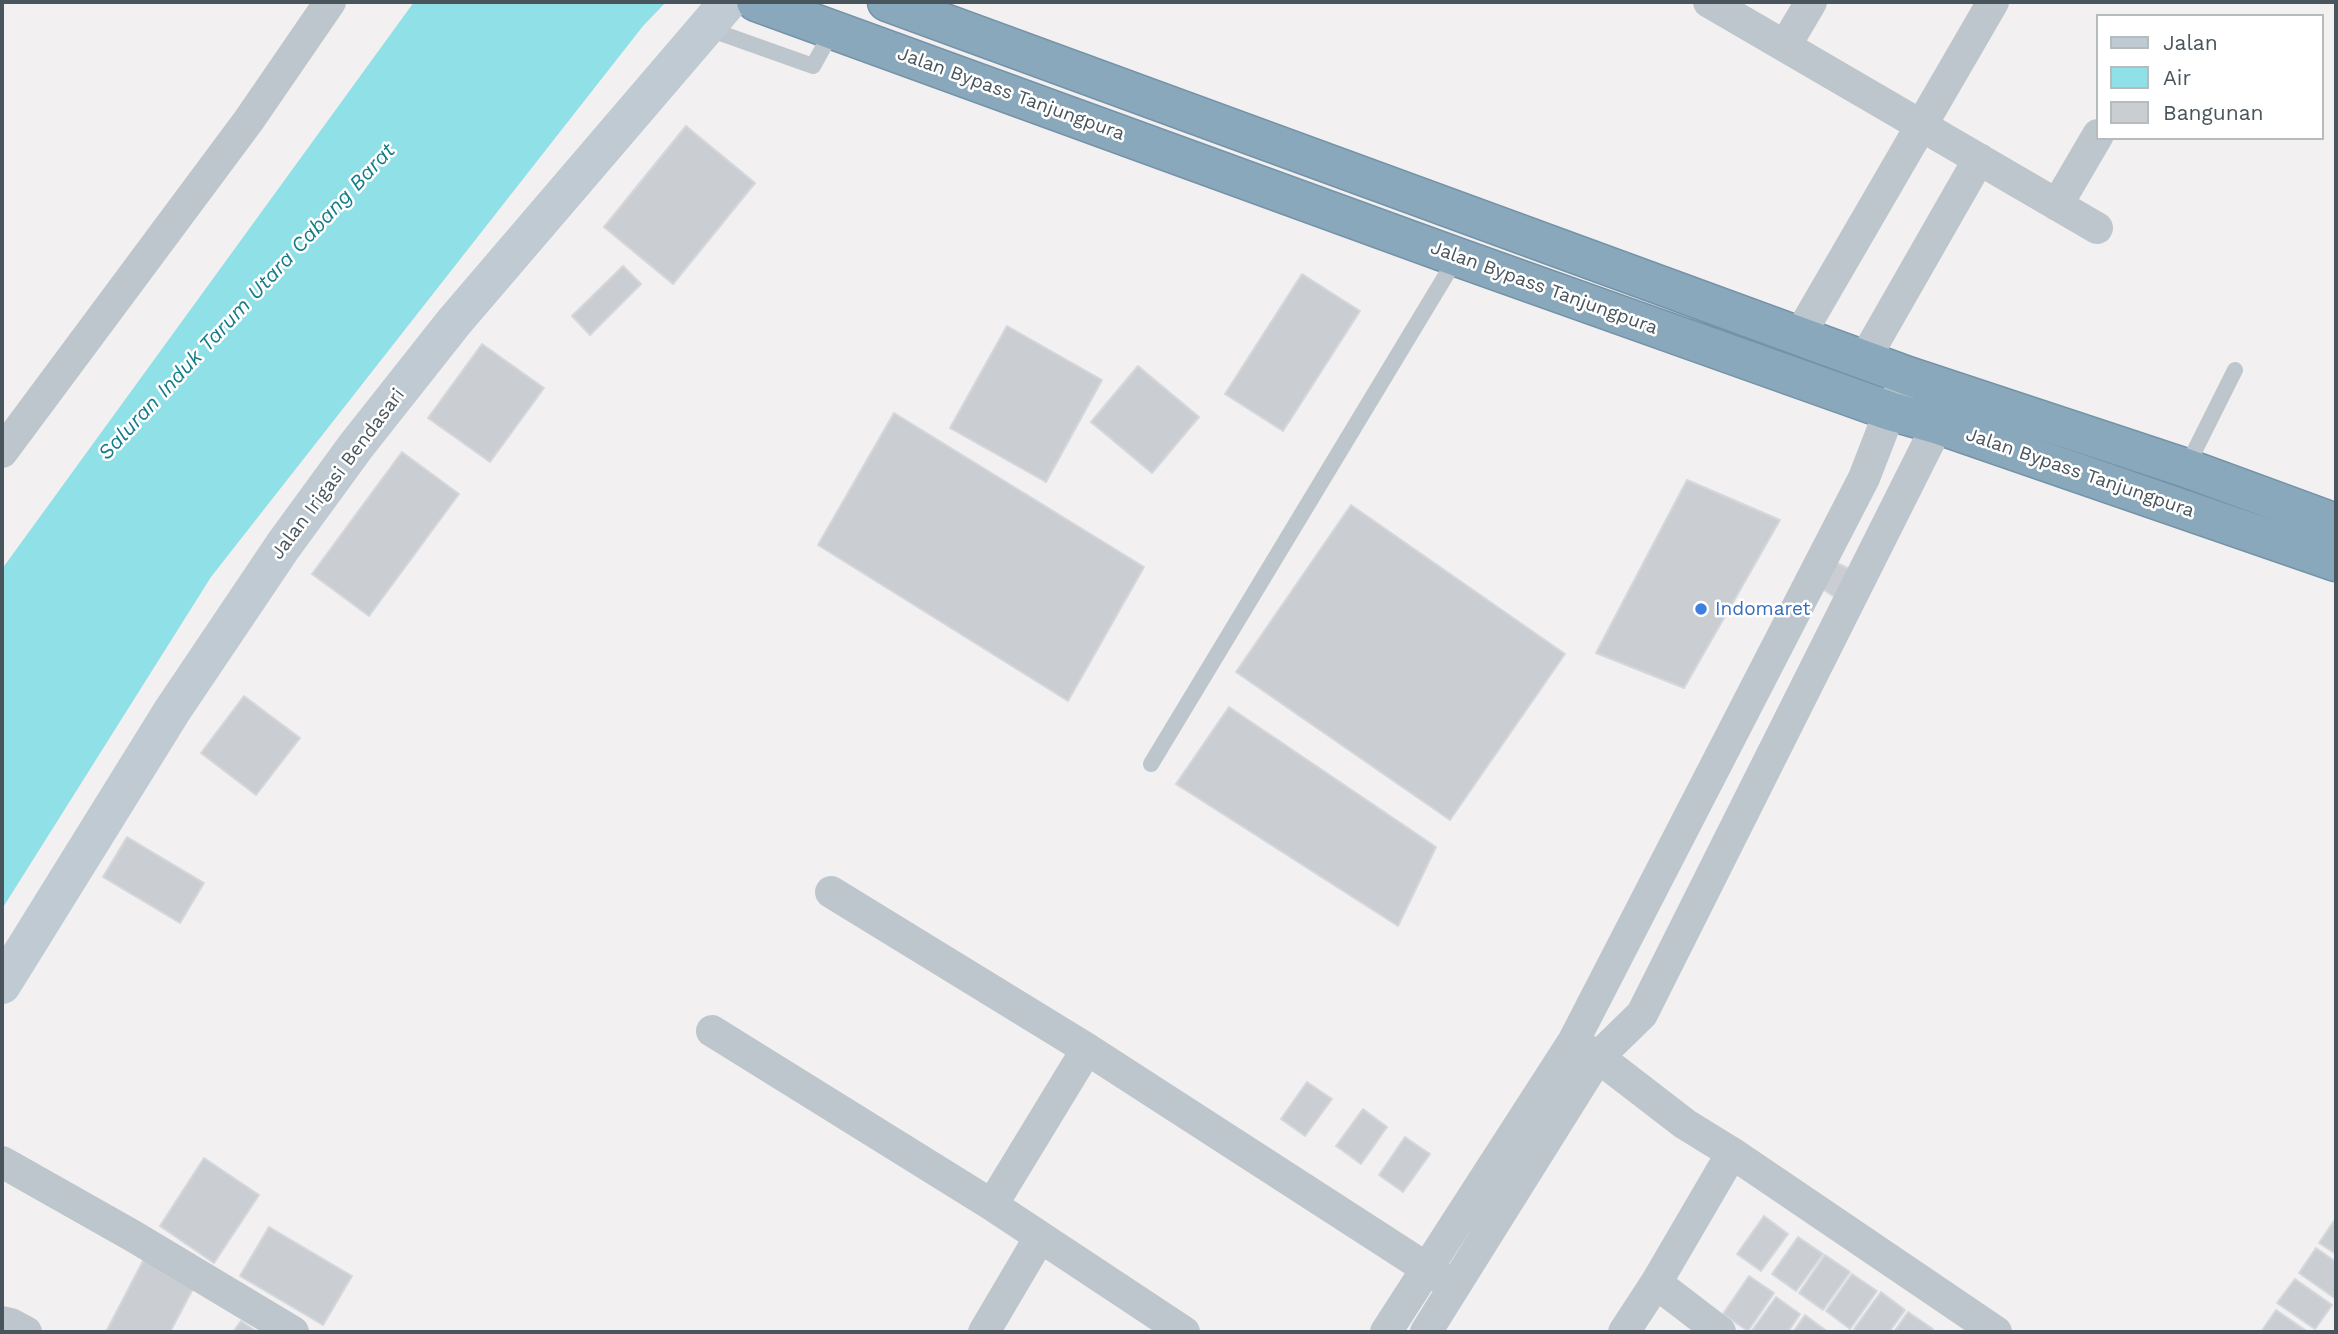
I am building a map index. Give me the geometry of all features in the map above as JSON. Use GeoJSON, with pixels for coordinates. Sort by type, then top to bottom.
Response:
{"type":"FeatureCollection","features":[{"type":"Feature","properties":{"kind":"highway","name":"Jalan Bypass Tanjungpura"},"geometry":{"type":"LineString","coordinates":[[887,2],[1908,376],[2186,468],[2336,523]]}},
{"type":"Feature","properties":{"kind":"highway","name":"Jalan Bypass Tanjungpura"},"geometry":{"type":"LineString","coordinates":[[738,9],[833,30],[1890,411],[1939,425],[2336,562]]}},
{"type":"Feature","properties":{"kind":"street"},"geometry":{"type":"LineString","coordinates":[[2,452],[249,120],[330,2]]}},
{"type":"Feature","properties":{"kind":"street"},"geometry":{"type":"LineString","coordinates":[[1709,2],[2097,228]]}},
{"type":"Feature","properties":{"kind":"street"},"geometry":{"type":"LineString","coordinates":[[1784,46],[1811,2]]}},
{"type":"Feature","properties":{"kind":"street"},"geometry":{"type":"LineString","coordinates":[[1800,336],[1993,2]]}},
{"type":"Feature","properties":{"kind":"street","name":"Jalan Irigasi Bendasari"},"geometry":{"type":"LineString","coordinates":[[2,985],[172,711],[283,546],[348,457],[454,322],[738,9]]}},
{"type":"Feature","properties":{"kind":"street"},"geometry":{"type":"LineString","coordinates":[[2057,205],[2096,138]]}},
{"type":"Feature","properties":{"kind":"street"},"geometry":{"type":"LineString","coordinates":[[1864,360],[1979,159]]}},
{"type":"Feature","properties":{"kind":"street"},"geometry":{"type":"LineString","coordinates":[[1426,1332],[1455,1286],[1586,1050],[1864,478],[1890,411],[1908,376]]}},
{"type":"Feature","properties":{"kind":"street"},"geometry":{"type":"LineString","coordinates":[[1386,1332],[1426,1269],[1586,1050],[1642,1014],[1955,390]]}},
{"type":"Feature","properties":{"kind":"street"},"geometry":{"type":"LineString","coordinates":[[831,892],[1087,1049],[1455,1286]]}},
{"type":"Feature","properties":{"kind":"street"},"geometry":{"type":"LineString","coordinates":[[712,1031],[992,1205],[1184,1332]]}},
{"type":"Feature","properties":{"kind":"street"},"geometry":{"type":"LineString","coordinates":[[992,1205],[1087,1049]]}},
{"type":"Feature","properties":{"kind":"street"},"geometry":{"type":"LineString","coordinates":[[1586,1050],[1685,1125],[1732,1153],[1996,1332]]}},
{"type":"Feature","properties":{"kind":"street"},"geometry":{"type":"LineString","coordinates":[[1624,1332],[1732,1153]]}},
{"type":"Feature","properties":{"kind":"street"},"geometry":{"type":"LineString","coordinates":[[2,1162],[133,1236],[293,1332]]}},
{"type":"Feature","properties":{"kind":"street"},"geometry":{"type":"LineString","coordinates":[[984,1332],[1040,1237]]}},
{"type":"Feature","properties":{"kind":"street"},"geometry":{"type":"LineString","coordinates":[[1656,1283],[1720,1332]]}},
{"type":"Feature","properties":{"kind":"street"},"geometry":{"type":"LineString","coordinates":[[2,1322],[26,1332]]}},
{"type":"Feature","properties":{"kind":"lane"},"geometry":{"type":"LineString","coordinates":[[738,9],[813,66],[833,30]]}},
{"type":"Feature","properties":{"kind":"lane"},"geometry":{"type":"LineString","coordinates":[[1151,764],[1457,257]]}},
{"type":"Feature","properties":{"kind":"lane"},"geometry":{"type":"LineString","coordinates":[[2186,468],[2235,370]]}},
{"type":"Feature","properties":{"kind":"water","name":"Saluran Induk Tarum Utara Cabang Barat"},"geometry":{"type":"Polygon","coordinates":[[[414,2],[666,2],[643,26],[211,577],[2,909],[2,569],[414,2]]]}},
{"type":"Feature","properties":{"kind":"building"},"geometry":{"type":"Polygon","coordinates":[[[686,126],[755,183],[673,284],[604,227],[686,126]]]}},
{"type":"Feature","properties":{"kind":"building"},"geometry":{"type":"Polygon","coordinates":[[[623,266],[641,284],[590,335],[572,316],[623,266]]]}},
{"type":"Feature","properties":{"kind":"building"},"geometry":{"type":"Polygon","coordinates":[[[1302,274],[1360,311],[1283,431],[1225,394],[1302,274]]]}},
{"type":"Feature","properties":{"kind":"building"},"geometry":{"type":"Polygon","coordinates":[[[1007,326],[1102,380],[1046,482],[950,428],[1007,326]]]}},
{"type":"Feature","properties":{"kind":"building"},"geometry":{"type":"Polygon","coordinates":[[[482,344],[544,388],[490,462],[428,418],[482,344]]]}},
{"type":"Feature","properties":{"kind":"building"},"geometry":{"type":"Polygon","coordinates":[[[1138,366],[1199,417],[1152,473],[1091,422],[1138,366]]]}},
{"type":"Feature","properties":{"kind":"building"},"geometry":{"type":"Polygon","coordinates":[[[894,413],[1144,567],[1068,701],[818,545],[894,413]]]}},
{"type":"Feature","properties":{"kind":"building"},"geometry":{"type":"Polygon","coordinates":[[[402,452],[459,494],[369,616],[312,574],[402,452]]]}},
{"type":"Feature","properties":{"kind":"building"},"geometry":{"type":"Polygon","coordinates":[[[1687,480],[1780,520],[1684,688],[1596,653],[1687,480]]]}},
{"type":"Feature","properties":{"kind":"building"},"geometry":{"type":"Polygon","coordinates":[[[1351,505],[1565,654],[1450,820],[1236,672],[1351,505]]]}},
{"type":"Feature","properties":{"kind":"building"},"geometry":{"type":"Polygon","coordinates":[[[1833,561],[1860,574],[1842,602],[1821,588],[1833,561]]]}},
{"type":"Feature","properties":{"kind":"building"},"geometry":{"type":"Polygon","coordinates":[[[244,696],[300,738],[256,795],[201,753],[244,696]]]}},
{"type":"Feature","properties":{"kind":"building"},"geometry":{"type":"Polygon","coordinates":[[[1229,707],[1436,847],[1398,926],[1176,784],[1229,707]]]}},
{"type":"Feature","properties":{"kind":"building"},"geometry":{"type":"Polygon","coordinates":[[[127,837],[204,883],[180,923],[103,877],[127,837]]]}},
{"type":"Feature","properties":{"kind":"building"},"geometry":{"type":"Polygon","coordinates":[[[1307,1082],[1332,1099],[1305,1136],[1281,1119],[1307,1082]]]}},
{"type":"Feature","properties":{"kind":"building"},"geometry":{"type":"Polygon","coordinates":[[[1363,1109],[1387,1127],[1361,1164],[1336,1146],[1363,1109]]]}},
{"type":"Feature","properties":{"kind":"building"},"geometry":{"type":"Polygon","coordinates":[[[1405,1137],[1430,1154],[1403,1192],[1379,1175],[1405,1137]]]}},
{"type":"Feature","properties":{"kind":"building"},"geometry":{"type":"Polygon","coordinates":[[[204,1158],[259,1195],[214,1263],[160,1226],[204,1158]]]}},
{"type":"Feature","properties":{"kind":"building"},"geometry":{"type":"Polygon","coordinates":[[[1764,1216],[1788,1234],[1761,1271],[1737,1254],[1764,1216]]]}},
{"type":"Feature","properties":{"kind":"building"},"geometry":{"type":"Polygon","coordinates":[[[2336,1218],[2336,1254],[2319,1243],[2336,1218]]]}},
{"type":"Feature","properties":{"kind":"building"},"geometry":{"type":"Polygon","coordinates":[[[269,1227],[352,1276],[323,1325],[240,1276],[269,1227]]]}},
{"type":"Feature","properties":{"kind":"building"},"geometry":{"type":"Polygon","coordinates":[[[1798,1237],[1823,1254],[1796,1291],[1772,1274],[1798,1237]]]}},
{"type":"Feature","properties":{"kind":"building"},"geometry":{"type":"Polygon","coordinates":[[[2316,1248],[2336,1262],[2336,1299],[2299,1273],[2316,1248]]]}},
{"type":"Feature","properties":{"kind":"building"},"geometry":{"type":"Polygon","coordinates":[[[1825,1255],[1850,1272],[1823,1310],[1799,1293],[1825,1255]]]}},
{"type":"Feature","properties":{"kind":"building"},"geometry":{"type":"Polygon","coordinates":[[[144,1259],[195,1285],[170,1332],[106,1332],[144,1259]]]}},
{"type":"Feature","properties":{"kind":"building"},"geometry":{"type":"Polygon","coordinates":[[[1852,1274],[1877,1291],[1850,1329],[1826,1311],[1852,1274]]]}},
{"type":"Feature","properties":{"kind":"building"},"geometry":{"type":"Polygon","coordinates":[[[1749,1276],[1774,1293],[1748,1331],[1723,1314],[1749,1276]]]}},
{"type":"Feature","properties":{"kind":"building"},"geometry":{"type":"Polygon","coordinates":[[[2295,1279],[2332,1305],[2315,1329],[2277,1303],[2295,1279]]]}},
{"type":"Feature","properties":{"kind":"building"},"geometry":{"type":"Polygon","coordinates":[[[1881,1292],[1905,1310],[1889,1332],[1858,1332],[1854,1329],[1881,1292]]]}},
{"type":"Feature","properties":{"kind":"building"},"geometry":{"type":"Polygon","coordinates":[[[1776,1297],[1800,1314],[1788,1332],[1751,1332],[1776,1297]]]}},
{"type":"Feature","properties":{"kind":"building"},"geometry":{"type":"Polygon","coordinates":[[[2276,1310],[2308,1332],[2261,1332],[2276,1310]]]}},
{"type":"Feature","properties":{"kind":"building"},"geometry":{"type":"Polygon","coordinates":[[[1908,1312],[1933,1329],[1930,1332],[1894,1332],[1908,1312]]]}},
{"type":"Feature","properties":{"kind":"building"},"geometry":{"type":"Polygon","coordinates":[[[1805,1315],[1828,1332],[1793,1332],[1805,1315]]]}},
{"type":"Feature","properties":{"kind":"building"},"geometry":{"type":"Polygon","coordinates":[[[241,1321],[257,1332],[233,1332],[241,1321]]]}},
{"type":"Feature","properties":{"kind":"place","name":"Indomaret"},"geometry":{"type":"Point","coordinates":[1701,609]}}]}
